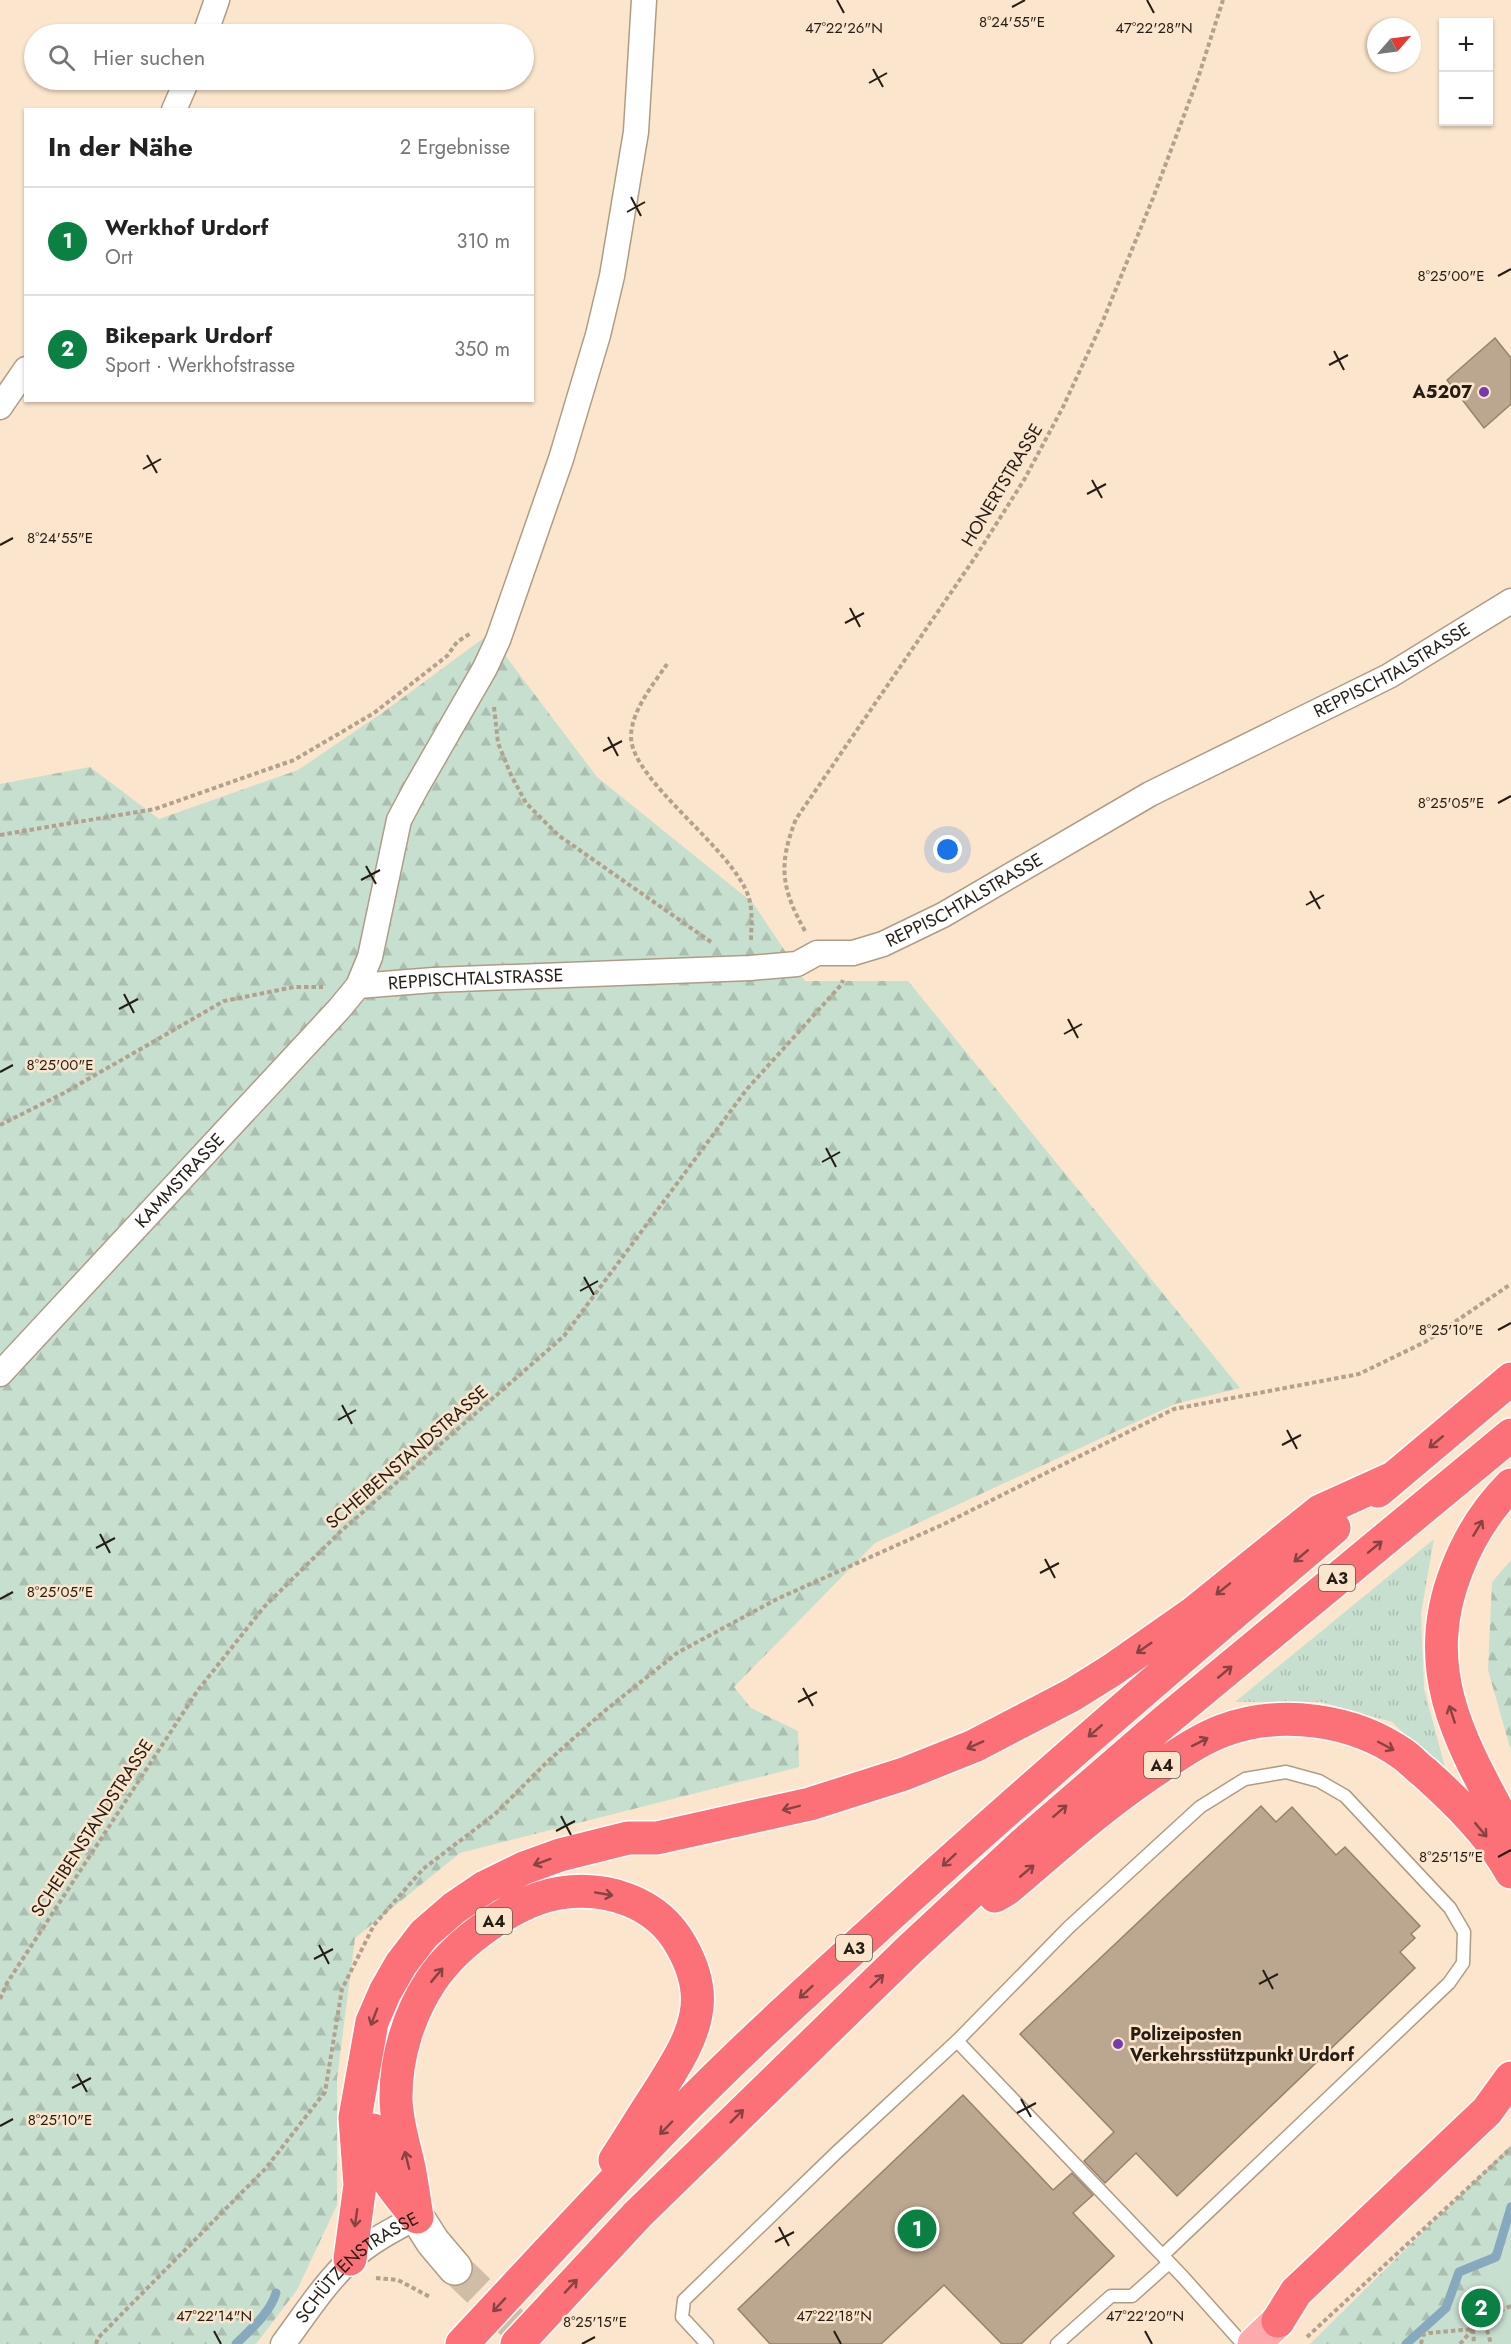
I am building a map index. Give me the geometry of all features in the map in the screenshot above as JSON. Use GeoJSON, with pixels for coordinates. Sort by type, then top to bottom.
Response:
{"type":"FeatureCollection","features":[{"type":"Feature","properties":{"kind":"highway","name":"A3"},"geometry":{"type":"LineString","coordinates":[[462,2344],[686,2107],[1003,1811],[1139,1692],[1511,1379]]}},
{"type":"Feature","properties":{"kind":"highway","name":"A3"},"geometry":{"type":"LineString","coordinates":[[517,2344],[638,2214],[909,1950],[1022,1845],[1172,1715],[1511,1435]]}},
{"type":"Feature","properties":{"kind":"highway","name":"A4"},"geometry":{"type":"LineString","coordinates":[[350,2259],[360,2185],[355,2118],[372,2022],[401,1964],[424,1934],[454,1908],[485,1887],[524,1868],[560,1855],[628,1838],[657,1838],[810,1804],[904,1774],[974,1746],[1072,1695],[1112,1670],[1192,1614],[1320,1511],[1394,1478]]}},
{"type":"Feature","properties":{"kind":"highway"},"geometry":{"type":"LineString","coordinates":[[1511,1485],[1479,1524],[1463,1554],[1449,1590],[1440,1629],[1441,1664],[1454,1722],[1474,1768],[1511,1835]]}},
{"type":"Feature","properties":{"kind":"highway","name":"A4"},"geometry":{"type":"LineString","coordinates":[[909,1950],[1007,1888],[1136,1782],[1185,1750],[1222,1731],[1262,1722],[1299,1719],[1333,1724],[1371,1738],[1404,1755],[1446,1792],[1479,1828],[1511,1872]]}},
{"type":"Feature","properties":{"kind":"highway","name":"A4"},"geometry":{"type":"LineString","coordinates":[[417,2217],[408,2164],[400,2135],[396,2096],[400,2057],[411,2018],[432,1979],[461,1947],[490,1923],[526,1904],[559,1893],[593,1892],[625,1897],[654,1913],[675,1934],[691,1962],[697,1988],[696,2013],[679,2058],[581,2216]]}},
{"type":"Feature","properties":{"kind":"highway","name":"A4"},"geometry":{"type":"LineString","coordinates":[[362,2076],[375,2146],[384,2176],[417,2217]]}},
{"type":"Feature","properties":{"kind":"highway"},"geometry":{"type":"LineString","coordinates":[[1289,2332],[1296,2292],[1487,2111],[1511,2078]]}},
{"type":"Feature","properties":{"kind":"highway"},"geometry":{"type":"LineString","coordinates":[[1289,2332],[1306,2302],[1511,2107]]}},
{"type":"Feature","properties":{"kind":"main road","name":"SCHÜTZENSTRASSE"},"geometry":{"type":"LineString","coordinates":[[417,2217],[433,2242],[455,2268]]}},
{"type":"Feature","properties":{"kind":"main road"},"geometry":{"type":"LineString","coordinates":[[1254,2344],[1289,2332]]}},
{"type":"Feature","properties":{"kind":"street"},"geometry":{"type":"LineString","coordinates":[[209,24],[217,0]]}},
{"type":"Feature","properties":{"kind":"street","name":"KAMMSTRASSE"},"geometry":{"type":"LineString","coordinates":[[0,1374],[358,986],[370,957],[399,820],[485,668],[498,640],[561,459],[598,335],[612,276],[636,132],[644,0]]}},
{"type":"Feature","properties":{"kind":"street"},"geometry":{"type":"LineString","coordinates":[[175,108],[183,90]]}},
{"type":"Feature","properties":{"kind":"street"},"geometry":{"type":"LineString","coordinates":[[0,407],[24,372]]}},
{"type":"Feature","properties":{"kind":"street","name":"REPPISCHTALSTRASSE"},"geometry":{"type":"LineString","coordinates":[[358,986],[434,980],[750,968],[797,964],[817,953],[853,953],[883,944],[943,915],[1150,794],[1389,676],[1511,601]]}},
{"type":"Feature","properties":{"kind":"street","name":"SCHÜTZENSTRASSE"},"geometry":{"type":"LineString","coordinates":[[283,2344],[334,2276],[350,2259],[366,2246],[417,2217]]}},
{"type":"Feature","properties":{"kind":"lane"},"geometry":{"type":"LineString","coordinates":[[707,2344],[682,2316],[684,2300],[836,2152],[957,2041],[1069,1927],[1200,1807],[1245,1779],[1286,1773],[1319,1781],[1345,1796],[1450,1908],[1464,1932],[1463,1963],[1449,1983],[1166,2259],[1132,2296],[1110,2296],[1057,2344]]}},
{"type":"Feature","properties":{"kind":"lane"},"geometry":{"type":"LineString","coordinates":[[957,2041],[1166,2259],[1243,2344]]}},
{"type":"Feature","properties":{"kind":"path","name":"HONERTSTRASSE"},"geometry":{"type":"LineString","coordinates":[[817,953],[791,905],[784,873],[786,844],[796,819],[976,556],[1024,480],[1063,407],[1102,322],[1153,198],[1198,78],[1223,0]]}},
{"type":"Feature","properties":{"kind":"path"},"geometry":{"type":"LineString","coordinates":[[0,835],[155,809],[294,760],[374,713],[447,656],[457,642],[474,631],[498,640]]}},
{"type":"Feature","properties":{"kind":"path"},"geometry":{"type":"LineString","coordinates":[[667,664],[635,717],[631,738],[637,756],[650,777],[735,873],[748,896],[753,916],[750,968]]}},
{"type":"Feature","properties":{"kind":"path"},"geometry":{"type":"LineString","coordinates":[[485,668],[492,695],[498,743],[511,776],[526,803],[558,835],[706,940],[734,952],[750,968]]}},
{"type":"Feature","properties":{"kind":"path","name":"SCHEIBENSTANDSTRASSE"},"geometry":{"type":"LineString","coordinates":[[0,1999],[8,1983],[198,1690],[264,1607],[340,1532],[564,1336],[747,1089],[841,985],[853,953]]}},
{"type":"Feature","properties":{"kind":"path"},"geometry":{"type":"LineString","coordinates":[[0,1125],[64,1093],[224,1001],[294,987]]}},
{"type":"Feature","properties":{"kind":"path"},"geometry":{"type":"LineString","coordinates":[[96,2344],[98,2338],[267,2168],[325,2092],[342,1989],[374,1925],[423,1869],[495,1814],[548,1761],[602,1713],[677,1653],[777,1599],[944,1524],[1174,1409],[1359,1374],[1425,1342],[1511,1284]]}},
{"type":"Feature","properties":{"kind":"path"},"geometry":{"type":"LineString","coordinates":[[1289,2332],[1511,2148]]}},
{"type":"Feature","properties":{"kind":"path"},"geometry":{"type":"LineString","coordinates":[[350,2259],[366,2278],[398,2280],[430,2297]]}},
{"type":"Feature","properties":{"kind":"path"},"geometry":{"type":"LineString","coordinates":[[1421,2344],[1423,2335],[1473,2329],[1511,2306]]}},
{"type":"Feature","properties":{"kind":"path"},"geometry":{"type":"LineString","coordinates":[[1485,2323],[1491,2344]]}},
{"type":"Feature","properties":{"kind":"path"},"geometry":{"type":"LineString","coordinates":[[1460,2344],[1473,2329]]}},
{"type":"Feature","properties":{"kind":"path"},"geometry":{"type":"LineString","coordinates":[[1473,2329],[1474,2344]]}},
{"type":"Feature","properties":{"kind":"green space"},"geometry":{"type":"Polygon","coordinates":[[[489,634],[597,777],[753,903],[805,981],[908,981],[1240,1388],[1175,1404],[875,1543],[734,1687],[751,1708],[798,1731],[799,1767],[460,1853],[355,1938],[337,2079],[337,2205],[297,2290],[256,2344],[0,2344],[0,784],[90,767],[159,819],[298,770],[382,713],[489,634]]]}},
{"type":"Feature","properties":{"kind":"green space"},"geometry":{"type":"Polygon","coordinates":[[[1434,1539],[1421,1613],[1424,1688],[1447,1775],[1392,1722],[1321,1702],[1235,1702],[1434,1539]]]}},
{"type":"Feature","properties":{"kind":"green space"},"geometry":{"type":"Polygon","coordinates":[[[1511,1560],[1511,1751],[1488,1670],[1492,1582],[1511,1560]]]}},
{"type":"Feature","properties":{"kind":"green space"},"geometry":{"type":"Polygon","coordinates":[[[1511,2145],[1511,2344],[1310,2344],[1511,2145]]]}},
{"type":"Feature","properties":{"kind":"green space"},"geometry":{"type":"Polygon","coordinates":[[[1511,2233],[1511,2344],[1414,2344],[1489,2273],[1511,2233]]]}},
{"type":"Feature","properties":{"kind":"building","name":"A5207"},"geometry":{"type":"Polygon","coordinates":[[[1495,338],[1511,358],[1511,404],[1484,428],[1447,380],[1495,338]]]}},
{"type":"Feature","properties":{"kind":"building"},"geometry":{"type":"Polygon","coordinates":[[[1261,1806],[1276,1822],[1292,1807],[1336,1855],[1345,1847],[1420,1926],[1411,1934],[1415,1938],[1400,1952],[1415,1968],[1177,2196],[1136,2153],[1105,2183],[1084,2161],[1114,2132],[1020,2034],[1261,1806]]]}},
{"type":"Feature","properties":{"kind":"building"},"geometry":{"type":"Polygon","coordinates":[[[963,2095],[1053,2190],[1072,2173],[1093,2195],[1073,2213],[1114,2256],[1021,2344],[1002,2344],[944,2285],[881,2344],[770,2344],[738,2309],[963,2095]]]}},
{"type":"Feature","properties":{"kind":"waterway"},"geometry":{"type":"LineString","coordinates":[[1406,2344],[1446,2308],[1459,2272],[1496,2257],[1511,2207]]}},
{"type":"Feature","properties":{"kind":"waterway"},"geometry":{"type":"LineString","coordinates":[[236,2344],[265,2314],[276,2293]]}},
{"type":"Feature","properties":{"kind":"tunnel"},"geometry":{"type":"LineString","coordinates":[[455,2268],[534,2344]]}},
{"type":"Feature","properties":{"kind":"place","name":"A5207"},"geometry":{"type":"Point","coordinates":[1484,392]}},
{"type":"Feature","properties":{"kind":"place","name":"Polizeiposten Verkehrsstützpunkt Urdorf"},"geometry":{"type":"Point","coordinates":[1118,2044]}},
{"type":"Feature","properties":{"kind":"place","name":"Werkhof Urdorf"},"geometry":{"type":"Point","coordinates":[917,2229]}},
{"type":"Feature","properties":{"kind":"place","name":"Bikepark Urdorf"},"geometry":{"type":"Point","coordinates":[1481,2308]}}]}
